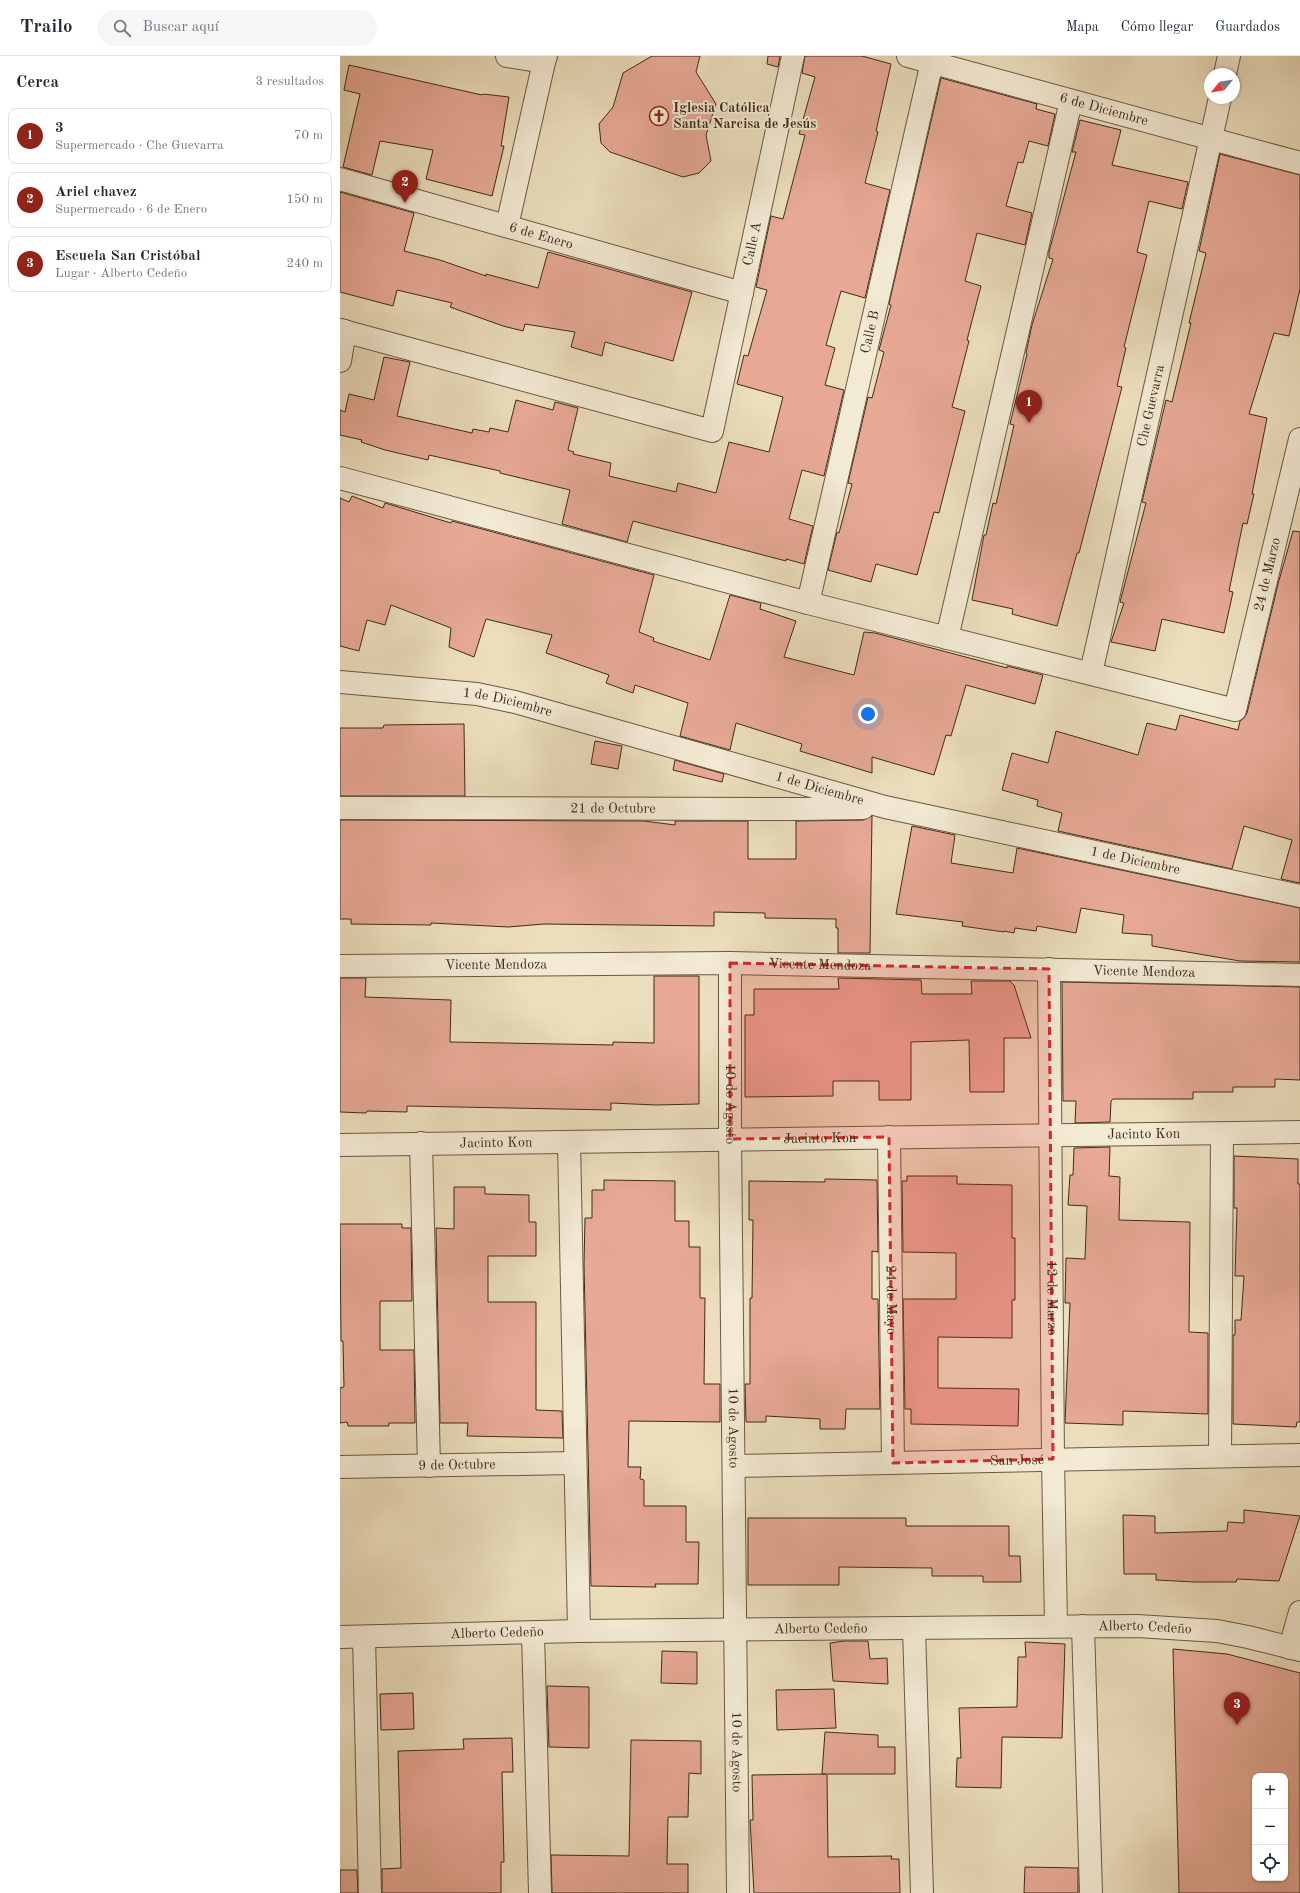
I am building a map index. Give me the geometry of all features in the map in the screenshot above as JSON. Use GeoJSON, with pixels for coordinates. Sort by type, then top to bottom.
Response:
{"type":"FeatureCollection","features":[{"type":"Feature","properties":{"kind":"street"},"geometry":{"type":"LineString","coordinates":[[507,56],[545,59],[507,226]]}},
{"type":"Feature","properties":{"kind":"street","name":"Calle A"},"geometry":{"type":"LineString","coordinates":[[342,330],[712,431],[793,56]]}},
{"type":"Feature","properties":{"kind":"street","name":"6 de Diciembre"},"geometry":{"type":"LineString","coordinates":[[908,56],[1300,163]]}},
{"type":"Feature","properties":{"kind":"street"},"geometry":{"type":"LineString","coordinates":[[1226,68],[1229,56]]}},
{"type":"Feature","properties":{"kind":"street","name":"Calle B"},"geometry":{"type":"LineString","coordinates":[[808,603],[932,62]]}},
{"type":"Feature","properties":{"kind":"street"},"geometry":{"type":"LineString","coordinates":[[947,638],[1071,101]]}},
{"type":"Feature","properties":{"kind":"street","name":"Che Guevarra"},"geometry":{"type":"LineString","coordinates":[[1091,673],[1219,104]]}},
{"type":"Feature","properties":{"kind":"street","name":"6 de Enero"},"geometry":{"type":"LineString","coordinates":[[340,179],[742,293]]}},
{"type":"Feature","properties":{"kind":"street"},"geometry":{"type":"LineString","coordinates":[[340,361],[342,330]]}},
{"type":"Feature","properties":{"kind":"street","name":"24 de Marzo"},"geometry":{"type":"LineString","coordinates":[[1091,673],[1235,710],[1300,439]]}},
{"type":"Feature","properties":{"kind":"street"},"geometry":{"type":"LineString","coordinates":[[340,478],[808,603],[1091,673]]}},
{"type":"Feature","properties":{"kind":"street","name":"1 de Diciembre"},"geometry":{"type":"LineString","coordinates":[[340,682],[477,694],[515,702],[885,807],[1300,896]]}},
{"type":"Feature","properties":{"kind":"street"},"geometry":{"type":"LineString","coordinates":[[802,809],[808,785]]}},
{"type":"Feature","properties":{"kind":"street","name":"21 de Octubre"},"geometry":{"type":"LineString","coordinates":[[340,808],[802,809],[885,807]]}},
{"type":"Feature","properties":{"kind":"street","name":"Vicente Mendoza"},"geometry":{"type":"LineString","coordinates":[[340,966],[730,963],[1300,975]]}},
{"type":"Feature","properties":{"kind":"street","name":"10 de Agosto"},"geometry":{"type":"LineString","coordinates":[[730,963],[734,1631],[738,1893]]}},
{"type":"Feature","properties":{"kind":"street","name":"12 de Marzo"},"geometry":{"type":"LineString","coordinates":[[1049,969],[1052,1459],[1056,1626]]}},
{"type":"Feature","properties":{"kind":"street","name":"Jacinto Kon"},"geometry":{"type":"LineString","coordinates":[[340,1145],[1300,1132]]}},
{"type":"Feature","properties":{"kind":"street"},"geometry":{"type":"LineString","coordinates":[[1220,1456],[1222,1134]]}},
{"type":"Feature","properties":{"kind":"street","name":"24 de Mayo"},"geometry":{"type":"LineString","coordinates":[[889,1138],[893,1463]]}},
{"type":"Feature","properties":{"kind":"street"},"geometry":{"type":"LineString","coordinates":[[569,1142],[574,1463],[579,1631]]}},
{"type":"Feature","properties":{"kind":"street"},"geometry":{"type":"LineString","coordinates":[[421,1143],[429,1466]]}},
{"type":"Feature","properties":{"kind":"street","name":"San José"},"geometry":{"type":"LineString","coordinates":[[734,1466],[1220,1456],[1300,1456]]}},
{"type":"Feature","properties":{"kind":"street","name":"9 de Octubre"},"geometry":{"type":"LineString","coordinates":[[340,1468],[574,1463]]}},
{"type":"Feature","properties":{"kind":"street"},"geometry":{"type":"LineString","coordinates":[[1295,1649],[1300,1612]]}},
{"type":"Feature","properties":{"kind":"street"},"geometry":{"type":"LineString","coordinates":[[1083,1626],[1091,1893]]}},
{"type":"Feature","properties":{"kind":"street","name":"Alberto Cedeño"},"geometry":{"type":"LineString","coordinates":[[340,1637],[579,1631],[734,1631],[1083,1626],[1184,1628],[1217,1631],[1295,1649]]}},
{"type":"Feature","properties":{"kind":"street"},"geometry":{"type":"LineString","coordinates":[[914,1628],[922,1893]]}},
{"type":"Feature","properties":{"kind":"street"},"geometry":{"type":"LineString","coordinates":[[533,1633],[540,1893]]}},
{"type":"Feature","properties":{"kind":"street"},"geometry":{"type":"LineString","coordinates":[[364,1637],[370,1893]]}},
{"type":"Feature","properties":{"kind":"highlighted area"},"geometry":{"type":"Polygon","coordinates":[[[730,963],[1049,969],[1053,1459],[893,1463],[889,1137],[730,1139],[730,963]]]}},
{"type":"Feature","properties":{"kind":"building","name":"Iglesia Católica Santa Narcisa de Jesús"},"geometry":{"type":"Polygon","coordinates":[[[652,56],[700,56],[696,72],[716,104],[706,135],[711,161],[699,173],[683,177],[610,152],[601,143],[599,124],[613,107],[623,73],[652,56]]]}},
{"type":"Feature","properties":{"kind":"building"},"geometry":{"type":"Polygon","coordinates":[[[768,56],[780,56],[778,67],[767,64],[768,56]]]}},
{"type":"Feature","properties":{"kind":"building"},"geometry":{"type":"Polygon","coordinates":[[[805,56],[862,56],[891,64],[876,131],[878,132],[865,183],[890,190],[865,298],[841,291],[826,345],[835,348],[825,385],[844,390],[824,476],[802,470],[789,519],[813,526],[804,564],[786,559],[786,561],[633,521],[627,542],[562,524],[570,490],[500,473],[500,471],[429,455],[428,460],[385,450],[361,442],[362,440],[340,435],[340,410],[345,412],[349,394],[374,400],[384,357],[410,362],[397,416],[472,433],[473,429],[489,432],[490,428],[508,432],[516,400],[553,410],[555,402],[578,408],[568,450],[574,452],[573,454],[611,463],[609,476],[676,492],[678,483],[716,493],[729,442],[769,452],[783,397],[737,384],[744,355],[748,356],[767,290],[756,287],[771,216],[783,219],[805,135],[799,134],[815,77],[802,73],[805,56]]]}},
{"type":"Feature","properties":{"kind":"building"},"geometry":{"type":"Polygon","coordinates":[[[349,65],[482,95],[509,97],[501,146],[504,146],[492,196],[426,179],[433,150],[380,141],[372,175],[343,167],[360,94],[344,90],[349,65]]]}},
{"type":"Feature","properties":{"kind":"building"},"geometry":{"type":"Polygon","coordinates":[[[941,78],[1037,104],[1036,109],[1055,114],[1048,146],[1029,141],[1023,163],[1018,162],[1006,206],[1032,213],[1025,245],[977,233],[965,281],[981,286],[952,407],[965,411],[939,513],[934,512],[917,575],[876,564],[871,582],[828,570],[837,532],[839,533],[852,484],[848,483],[868,397],[872,398],[884,352],[879,350],[891,305],[889,304],[941,78]]]}},
{"type":"Feature","properties":{"kind":"building"},"geometry":{"type":"Polygon","coordinates":[[[1080,120],[1121,130],[1112,165],[1188,182],[1182,209],[1149,201],[1137,252],[1147,255],[1124,347],[1126,348],[1117,386],[1122,387],[1079,553],[1077,553],[1057,626],[1012,614],[1013,609],[972,600],[984,535],[986,535],[993,503],[996,504],[1014,425],[1010,424],[1027,354],[1032,325],[1053,259],[1049,258],[1049,252],[1076,152],[1072,152],[1080,120]]]}},
{"type":"Feature","properties":{"kind":"building"},"geometry":{"type":"Polygon","coordinates":[[[1220,154],[1300,175],[1300,289],[1289,336],[1274,333],[1249,414],[1267,418],[1252,494],[1254,494],[1247,524],[1243,523],[1229,591],[1233,592],[1224,633],[1162,619],[1155,651],[1111,642],[1124,603],[1120,602],[1146,503],[1142,502],[1166,400],[1172,402],[1191,323],[1189,323],[1206,253],[1199,251],[1220,154]]]}},
{"type":"Feature","properties":{"kind":"building"},"geometry":{"type":"Polygon","coordinates":[[[340,192],[414,213],[404,251],[440,260],[486,276],[486,274],[538,288],[548,252],[692,292],[673,361],[605,342],[602,356],[571,347],[575,332],[525,324],[523,331],[503,326],[450,307],[452,303],[397,290],[393,306],[340,292],[340,192]]]}},
{"type":"Feature","properties":{"kind":"building"},"geometry":{"type":"Polygon","coordinates":[[[352,496],[383,508],[385,503],[451,523],[452,521],[654,575],[639,632],[654,638],[653,641],[710,660],[730,595],[761,603],[760,609],[796,621],[784,657],[854,675],[864,632],[875,633],[1007,668],[1007,666],[1043,675],[1035,704],[966,685],[951,736],[946,735],[934,775],[872,757],[872,773],[800,751],[802,744],[736,723],[730,750],[680,736],[688,703],[635,685],[633,693],[606,683],[609,675],[546,653],[552,635],[486,619],[474,657],[449,647],[451,628],[391,605],[385,625],[367,620],[359,651],[340,646],[340,498],[349,502],[352,496]]]}},
{"type":"Feature","properties":{"kind":"building"},"geometry":{"type":"Polygon","coordinates":[[[1293,531],[1300,532],[1300,883],[1281,879],[1292,840],[1244,826],[1232,869],[1058,831],[1062,813],[1037,806],[1038,800],[1002,790],[1012,753],[1048,763],[1056,731],[1138,755],[1147,723],[1176,730],[1180,715],[1238,730],[1240,721],[1247,713],[1278,584],[1293,531]]]}},
{"type":"Feature","properties":{"kind":"building"},"geometry":{"type":"Polygon","coordinates":[[[464,724],[465,796],[340,796],[340,728],[383,728],[384,725],[464,724]]]}},
{"type":"Feature","properties":{"kind":"building"},"geometry":{"type":"Polygon","coordinates":[[[595,741],[622,746],[618,769],[591,764],[595,741]]]}},
{"type":"Feature","properties":{"kind":"building"},"geometry":{"type":"Polygon","coordinates":[[[675,760],[724,774],[722,782],[673,770],[675,760]]]}},
{"type":"Feature","properties":{"kind":"building"},"geometry":{"type":"Polygon","coordinates":[[[872,816],[870,953],[838,953],[838,928],[836,928],[836,919],[765,918],[765,913],[714,912],[714,926],[544,924],[508,927],[431,923],[431,925],[351,924],[351,919],[340,919],[340,820],[644,821],[675,825],[675,821],[748,821],[748,859],[796,859],[796,821],[863,820],[872,816]]]}},
{"type":"Feature","properties":{"kind":"building"},"geometry":{"type":"Polygon","coordinates":[[[912,826],[955,835],[951,863],[1013,873],[1017,848],[1300,908],[1300,962],[1240,961],[1152,946],[1152,935],[1122,933],[1124,915],[1081,908],[1076,933],[1037,926],[1036,931],[1015,928],[1014,933],[1004,932],[962,926],[963,922],[896,914],[912,826]]]}},
{"type":"Feature","properties":{"kind":"building"},"geometry":{"type":"Polygon","coordinates":[[[654,976],[699,976],[699,1104],[656,1105],[611,1103],[611,1110],[407,1106],[407,1112],[340,1112],[340,978],[366,978],[365,997],[451,1000],[450,1042],[613,1045],[613,1042],[654,1043],[654,976]]]}},
{"type":"Feature","properties":{"kind":"building"},"geometry":{"type":"Polygon","coordinates":[[[838,978],[921,980],[922,994],[972,994],[971,981],[1010,981],[1014,985],[1031,1038],[1004,1038],[1004,1092],[970,1092],[969,1040],[911,1042],[911,1100],[879,1100],[879,1081],[833,1081],[833,1096],[745,1097],[745,1015],[754,1015],[754,989],[839,989],[838,978]]]}},
{"type":"Feature","properties":{"kind":"building"},"geometry":{"type":"Polygon","coordinates":[[[1062,982],[1300,987],[1300,1080],[1275,1079],[1275,1087],[1233,1087],[1233,1092],[1193,1092],[1193,1099],[1113,1099],[1111,1101],[1110,1122],[1075,1123],[1076,1101],[1063,1101],[1062,982]]]}},
{"type":"Feature","properties":{"kind":"building"},"geometry":{"type":"Polygon","coordinates":[[[1110,1147],[1109,1176],[1120,1177],[1119,1220],[1190,1222],[1189,1332],[1208,1333],[1208,1414],[1123,1411],[1123,1425],[1065,1423],[1070,1303],[1065,1303],[1066,1258],[1085,1259],[1087,1206],[1068,1205],[1070,1175],[1073,1175],[1074,1148],[1110,1147]]]}},
{"type":"Feature","properties":{"kind":"building"},"geometry":{"type":"Polygon","coordinates":[[[1234,1156],[1298,1159],[1298,1184],[1300,1184],[1300,1422],[1297,1422],[1296,1427],[1233,1424],[1233,1335],[1235,1335],[1235,1320],[1241,1320],[1244,1276],[1235,1276],[1237,1208],[1234,1208],[1234,1156]]]}},
{"type":"Feature","properties":{"kind":"building"},"geometry":{"type":"Polygon","coordinates":[[[907,1176],[957,1176],[957,1184],[1012,1185],[1012,1238],[1015,1238],[1015,1300],[1012,1300],[1012,1338],[938,1337],[938,1388],[1019,1389],[1018,1426],[911,1424],[911,1409],[905,1409],[903,1299],[956,1299],[956,1253],[903,1252],[902,1181],[907,1181],[907,1176]]]}},
{"type":"Feature","properties":{"kind":"building"},"geometry":{"type":"Polygon","coordinates":[[[825,1179],[877,1180],[878,1252],[872,1251],[872,1299],[878,1299],[880,1409],[846,1409],[845,1429],[820,1429],[820,1419],[766,1416],[766,1422],[746,1422],[745,1384],[750,1384],[750,1298],[752,1298],[753,1220],[749,1220],[749,1181],[825,1182],[825,1179]]]}},
{"type":"Feature","properties":{"kind":"building"},"geometry":{"type":"Polygon","coordinates":[[[604,1180],[675,1181],[675,1221],[689,1221],[689,1247],[700,1247],[700,1298],[705,1298],[704,1384],[720,1384],[720,1422],[629,1421],[628,1467],[641,1467],[640,1479],[644,1480],[644,1506],[686,1506],[686,1542],[699,1542],[698,1584],[655,1584],[656,1587],[591,1586],[584,1264],[585,1218],[592,1218],[592,1190],[604,1190],[604,1180]]]}},
{"type":"Feature","properties":{"kind":"building"},"geometry":{"type":"Polygon","coordinates":[[[454,1187],[485,1187],[485,1194],[529,1195],[529,1222],[536,1222],[536,1256],[488,1256],[488,1302],[536,1302],[536,1410],[562,1411],[563,1438],[467,1436],[468,1423],[440,1423],[436,1228],[454,1229],[454,1187]]]}},
{"type":"Feature","properties":{"kind":"building"},"geometry":{"type":"Polygon","coordinates":[[[340,1224],[402,1224],[402,1228],[411,1228],[412,1301],[380,1301],[380,1350],[414,1350],[415,1423],[389,1423],[389,1426],[348,1426],[347,1422],[340,1423],[340,1388],[344,1387],[343,1341],[341,1341],[340,1224]]]}},
{"type":"Feature","properties":{"kind":"building"},"geometry":{"type":"Polygon","coordinates":[[[1244,1510],[1300,1516],[1279,1581],[1237,1579],[1236,1582],[1195,1582],[1156,1580],[1156,1574],[1124,1574],[1123,1515],[1155,1516],[1155,1533],[1227,1531],[1228,1522],[1244,1523],[1244,1510]]]}},
{"type":"Feature","properties":{"kind":"building"},"geometry":{"type":"Polygon","coordinates":[[[748,1518],[906,1518],[906,1526],[1009,1526],[1009,1556],[1020,1556],[1021,1582],[983,1582],[983,1576],[932,1576],[932,1568],[839,1567],[839,1585],[748,1585],[748,1518]]]}},
{"type":"Feature","properties":{"kind":"building"},"geometry":{"type":"Polygon","coordinates":[[[844,1641],[868,1641],[870,1659],[887,1658],[888,1684],[833,1681],[830,1643],[844,1641]]]}},
{"type":"Feature","properties":{"kind":"building"},"geometry":{"type":"Polygon","coordinates":[[[1025,1642],[1065,1644],[1062,1738],[1002,1737],[1001,1788],[956,1787],[957,1758],[961,1758],[959,1708],[1017,1707],[1018,1657],[1026,1657],[1025,1642]]]}},
{"type":"Feature","properties":{"kind":"building"},"geometry":{"type":"Polygon","coordinates":[[[1173,1649],[1227,1654],[1300,1673],[1300,1893],[1179,1893],[1173,1649]]]}},
{"type":"Feature","properties":{"kind":"building"},"geometry":{"type":"Polygon","coordinates":[[[662,1651],[697,1652],[697,1684],[661,1683],[662,1651]]]}},
{"type":"Feature","properties":{"kind":"building"},"geometry":{"type":"Polygon","coordinates":[[[547,1686],[589,1687],[589,1748],[549,1747],[547,1686]]]}},
{"type":"Feature","properties":{"kind":"building"},"geometry":{"type":"Polygon","coordinates":[[[834,1689],[836,1728],[777,1730],[776,1690],[834,1689]]]}},
{"type":"Feature","properties":{"kind":"building"},"geometry":{"type":"Polygon","coordinates":[[[413,1693],[414,1729],[381,1730],[380,1694],[413,1693]]]}},
{"type":"Feature","properties":{"kind":"building"},"geometry":{"type":"Polygon","coordinates":[[[825,1732],[878,1735],[878,1747],[895,1747],[895,1774],[827,1774],[828,1857],[892,1856],[891,1859],[899,1859],[900,1893],[754,1893],[750,1820],[753,1820],[752,1775],[826,1774],[822,1774],[825,1732]]]}},
{"type":"Feature","properties":{"kind":"building"},"geometry":{"type":"Polygon","coordinates":[[[512,1738],[513,1772],[502,1772],[504,1862],[501,1862],[501,1893],[382,1893],[382,1869],[401,1868],[398,1751],[464,1749],[463,1739],[512,1738]]]}},
{"type":"Feature","properties":{"kind":"building"},"geometry":{"type":"Polygon","coordinates":[[[631,1740],[701,1741],[701,1774],[689,1773],[688,1817],[668,1817],[667,1864],[688,1864],[688,1893],[552,1893],[551,1855],[629,1856],[631,1740]]]}},
{"type":"Feature","properties":{"kind":"building"},"geometry":{"type":"Polygon","coordinates":[[[1025,1867],[1078,1868],[1078,1893],[1024,1893],[1025,1867]]]}},
{"type":"Feature","properties":{"kind":"building"},"geometry":{"type":"Polygon","coordinates":[[[340,1870],[357,1870],[358,1893],[340,1893],[340,1870]]]}},
{"type":"Feature","properties":{"kind":"place","name":"Iglesia Católica Santa Narcisa de Jesús"},"geometry":{"type":"Point","coordinates":[659,116]}},
{"type":"Feature","properties":{"kind":"place","name":"Ariel chavez"},"geometry":{"type":"Point","coordinates":[405,203]}},
{"type":"Feature","properties":{"kind":"place","name":"3"},"geometry":{"type":"Point","coordinates":[1029,423]}},
{"type":"Feature","properties":{"kind":"place","name":"Escuela San Cristóbal"},"geometry":{"type":"Point","coordinates":[1237,1725]}}]}
